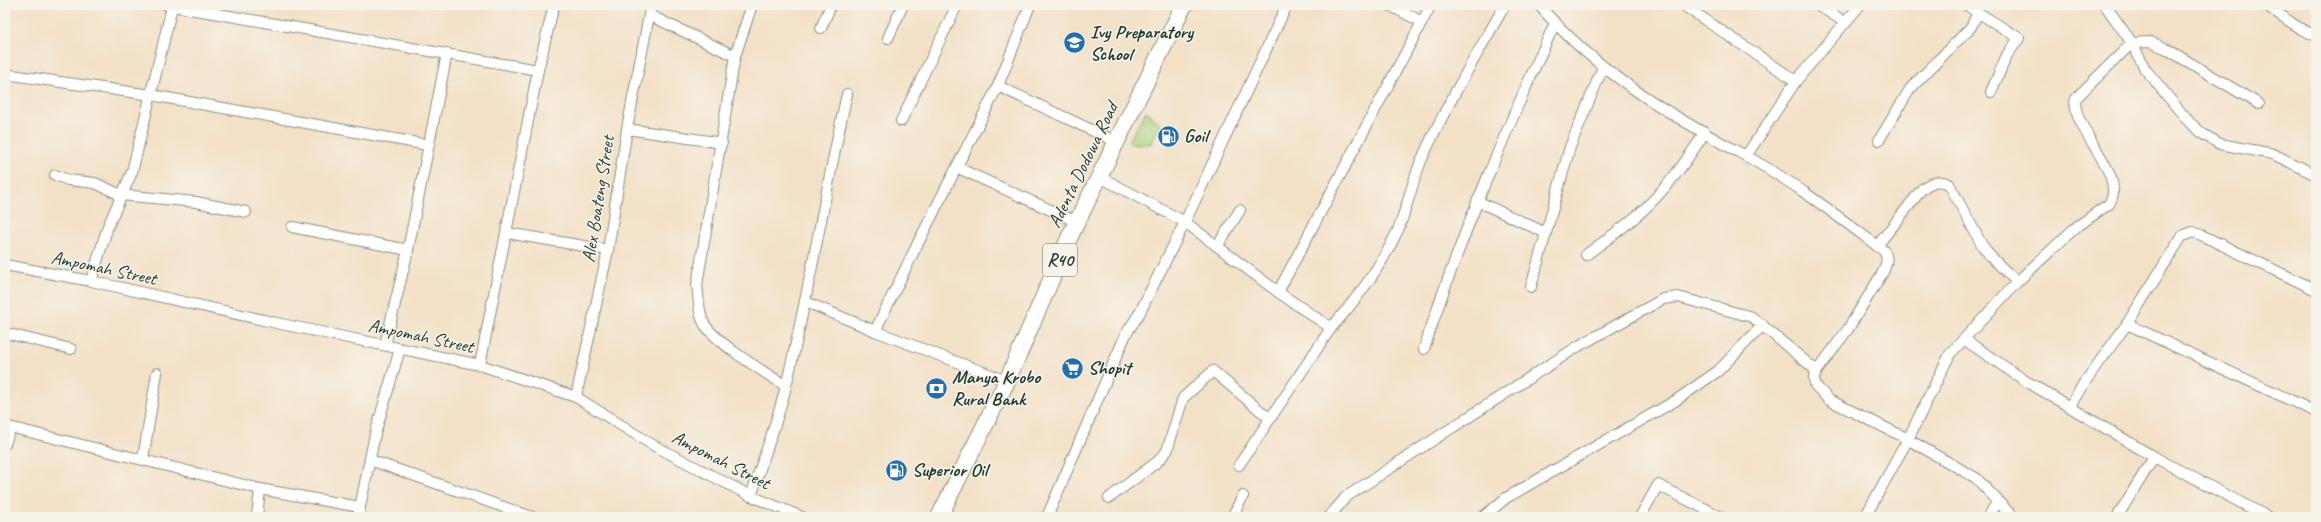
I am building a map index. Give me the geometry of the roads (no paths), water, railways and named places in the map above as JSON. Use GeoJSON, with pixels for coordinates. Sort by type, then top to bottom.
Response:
{"type":"FeatureCollection","features":[{"type":"Feature","properties":{"kind":"main road","name":"Adenta Dodowa Road"},"geometry":{"type":"LineString","coordinates":[[939,517],[1007,381],[1077,222],[1184,5]]}},
{"type":"Feature","properties":{"kind":"street"},"geometry":{"type":"LineString","coordinates":[[480,365],[538,70],[554,5]]}},
{"type":"Feature","properties":{"kind":"street"},"geometry":{"type":"LineString","coordinates":[[752,5],[736,56],[722,143],[697,278],[701,314],[706,326],[733,350],[786,386]]}},
{"type":"Feature","properties":{"kind":"street"},"geometry":{"type":"LineString","coordinates":[[821,28],[831,5]]}},
{"type":"Feature","properties":{"kind":"street"},"geometry":{"type":"LineString","coordinates":[[888,38],[903,5]]}},
{"type":"Feature","properties":{"kind":"street"},"geometry":{"type":"LineString","coordinates":[[901,121],[957,5]]}},
{"type":"Feature","properties":{"kind":"street"},"geometry":{"type":"LineString","coordinates":[[876,331],[918,243],[958,168],[998,86],[1030,5]]}},
{"type":"Feature","properties":{"kind":"street"},"geometry":{"type":"LineString","coordinates":[[1047,517],[1126,334],[1139,314],[1185,222],[1287,5]]}},
{"type":"Feature","properties":{"kind":"street"},"geometry":{"type":"LineString","coordinates":[[1389,5],[1422,22]]}},
{"type":"Feature","properties":{"kind":"street"},"geometry":{"type":"LineString","coordinates":[[1278,292],[1431,5]]}},
{"type":"Feature","properties":{"kind":"street"},"geometry":{"type":"LineString","coordinates":[[1239,465],[1269,418],[1331,328],[1364,287],[1395,236],[1421,161],[1456,92],[1505,5]]}},
{"type":"Feature","properties":{"kind":"street"},"geometry":{"type":"LineString","coordinates":[[1539,5],[1555,23],[1603,67],[1638,92],[1746,156],[1811,198],[1877,246],[1887,256],[1882,272],[1848,329],[1816,370],[1814,377],[1815,385],[1821,394],[1829,400],[1908,439],[1976,478],[2013,517]]}},
{"type":"Feature","properties":{"kind":"street"},"geometry":{"type":"LineString","coordinates":[[1683,5],[1796,81]]}},
{"type":"Feature","properties":{"kind":"street"},"geometry":{"type":"LineString","coordinates":[[1818,5],[1846,23]]}},
{"type":"Feature","properties":{"kind":"street"},"geometry":{"type":"LineString","coordinates":[[1746,156],[1796,81],[1860,5]]}},
{"type":"Feature","properties":{"kind":"street"},"geometry":{"type":"LineString","coordinates":[[1966,5],[1977,14],[2019,38],[2007,55],[1991,92]]}},
{"type":"Feature","properties":{"kind":"street"},"geometry":{"type":"LineString","coordinates":[[2105,5],[2132,43],[2145,69],[2189,122],[2203,134],[2220,144],[2274,154],[2316,174]]}},
{"type":"Feature","properties":{"kind":"street"},"geometry":{"type":"LineString","coordinates":[[2266,5],[2299,28],[2316,36]]}},
{"type":"Feature","properties":{"kind":"street"},"geometry":{"type":"LineString","coordinates":[[91,281],[98,254],[121,195],[132,172],[151,95],[170,6],[538,70]]}},
{"type":"Feature","properties":{"kind":"street"},"geometry":{"type":"LineString","coordinates":[[650,10],[736,56]]}},
{"type":"Feature","properties":{"kind":"street","name":"Alex Boateng Street"},"geometry":{"type":"LineString","coordinates":[[576,397],[608,250],[627,129],[650,10]]}},
{"type":"Feature","properties":{"kind":"street"},"geometry":{"type":"LineString","coordinates":[[1879,140],[1910,89],[1971,27],[1977,14]]}},
{"type":"Feature","properties":{"kind":"street"},"geometry":{"type":"LineString","coordinates":[[1424,348],[1445,284],[1492,162],[1555,23]]}},
{"type":"Feature","properties":{"kind":"street"},"geometry":{"type":"LineString","coordinates":[[1865,517],[1908,439],[1950,354],[1965,340],[2017,282],[2075,228],[2109,204],[2113,199],[2115,192],[2111,176],[2078,118],[2075,101],[2132,43],[2150,42],[2158,45],[2259,104]]}},
{"type":"Feature","properties":{"kind":"street"},"geometry":{"type":"LineString","coordinates":[[385,345],[408,250],[447,53]]}},
{"type":"Feature","properties":{"kind":"street"},"geometry":{"type":"LineString","coordinates":[[1531,287],[1570,146],[1603,67]]}},
{"type":"Feature","properties":{"kind":"street"},"geometry":{"type":"LineString","coordinates":[[5,74],[151,95],[428,145]]}},
{"type":"Feature","properties":{"kind":"street"},"geometry":{"type":"LineString","coordinates":[[998,86],[1117,142]]}},
{"type":"Feature","properties":{"kind":"street"},"geometry":{"type":"LineString","coordinates":[[751,496],[777,419],[786,386],[806,302],[828,179],[847,94]]}},
{"type":"Feature","properties":{"kind":"street"},"geometry":{"type":"LineString","coordinates":[[627,129],[722,143]]}},
{"type":"Feature","properties":{"kind":"street"},"geometry":{"type":"LineString","coordinates":[[1586,255],[1631,221],[1658,195],[1675,176],[1705,132]]}},
{"type":"Feature","properties":{"kind":"street"},"geometry":{"type":"LineString","coordinates":[[958,168],[1077,222]]}},
{"type":"Feature","properties":{"kind":"street"},"geometry":{"type":"LineString","coordinates":[[55,175],[68,180],[95,183],[121,195],[201,203],[246,212]]}},
{"type":"Feature","properties":{"kind":"street"},"geometry":{"type":"LineString","coordinates":[[1100,177],[1185,222],[1218,245],[1278,292],[1331,328]]}},
{"type":"Feature","properties":{"kind":"street"},"geometry":{"type":"LineString","coordinates":[[1877,246],[1922,189],[1929,184],[1942,181],[1949,184],[1991,258],[2017,282]]}},
{"type":"Feature","properties":{"kind":"street"},"geometry":{"type":"LineString","coordinates":[[1477,201],[1546,233]]}},
{"type":"Feature","properties":{"kind":"street"},"geometry":{"type":"LineString","coordinates":[[1218,245],[1240,210]]}},
{"type":"Feature","properties":{"kind":"street"},"geometry":{"type":"LineString","coordinates":[[292,227],[408,250]]}},
{"type":"Feature","properties":{"kind":"street"},"geometry":{"type":"LineString","coordinates":[[2070,406],[2082,386],[2127,324],[2172,249],[2182,236],[2187,233],[2193,232],[2316,290]]}},
{"type":"Feature","properties":{"kind":"street"},"geometry":{"type":"LineString","coordinates":[[507,233],[608,250]]}},
{"type":"Feature","properties":{"kind":"street","name":"Ampomah Street"},"geometry":{"type":"LineString","coordinates":[[5,265],[91,281],[480,365],[576,397],[651,444],[751,496],[802,517]]}},
{"type":"Feature","properties":{"kind":"street"},"geometry":{"type":"LineString","coordinates":[[1329,517],[1346,497],[1413,453],[1577,347],[1663,299],[1678,297],[1746,314],[1763,325],[1816,370]]}},
{"type":"Feature","properties":{"kind":"street"},"geometry":{"type":"LineString","coordinates":[[806,302],[876,331],[1007,381]]}},
{"type":"Feature","properties":{"kind":"street"},"geometry":{"type":"LineString","coordinates":[[2127,324],[2316,412]]}},
{"type":"Feature","properties":{"kind":"street"},"geometry":{"type":"LineString","coordinates":[[1483,517],[1506,498],[1675,401],[1718,371],[1763,325]]}},
{"type":"Feature","properties":{"kind":"street"},"geometry":{"type":"LineString","coordinates":[[5,333],[71,349]]}},
{"type":"Feature","properties":{"kind":"street"},"geometry":{"type":"LineString","coordinates":[[1965,340],[2024,380],[2154,457],[2268,517]]}},
{"type":"Feature","properties":{"kind":"street"},"geometry":{"type":"LineString","coordinates":[[5,444],[8,427],[359,512],[370,460],[400,348]]}},
{"type":"Feature","properties":{"kind":"street"},"geometry":{"type":"LineString","coordinates":[[1109,498],[1157,462],[1166,451],[1183,398],[1212,372],[1216,371],[1269,418]]}},
{"type":"Feature","properties":{"kind":"street"},"geometry":{"type":"LineString","coordinates":[[143,459],[157,373]]}},
{"type":"Feature","properties":{"kind":"street"},"geometry":{"type":"LineString","coordinates":[[2117,517],[2154,457]]}},
{"type":"Feature","properties":{"kind":"street"},"geometry":{"type":"LineString","coordinates":[[370,460],[532,517]]}},
{"type":"Feature","properties":{"kind":"street"},"geometry":{"type":"LineString","coordinates":[[1640,517],[1658,485],[1721,517]]}},
{"type":"Feature","properties":{"kind":"street"},"geometry":{"type":"LineString","coordinates":[[257,517],[260,489]]}},
{"type":"Feature","properties":{"kind":"street"},"geometry":{"type":"LineString","coordinates":[[1232,517],[1243,496]]}},
{"type":"Feature","properties":{"kind":"street"},"geometry":{"type":"LineString","coordinates":[[1988,517],[1998,501]]}},
{"type":"Feature","properties":{"kind":"place","name":"Ivy Preparatory School"},"geometry":{"type":"Point","coordinates":[1075,43]}},
{"type":"Feature","properties":{"kind":"place","name":"Goil"},"geometry":{"type":"Point","coordinates":[1169,136]}},
{"type":"Feature","properties":{"kind":"place","name":"Shopit"},"geometry":{"type":"Point","coordinates":[1072,368]}},
{"type":"Feature","properties":{"kind":"place","name":"Manya Krobo Rural Bank"},"geometry":{"type":"Point","coordinates":[937,388]}},
{"type":"Feature","properties":{"kind":"place","name":"Superior Oil"},"geometry":{"type":"Point","coordinates":[897,470]}}]}
